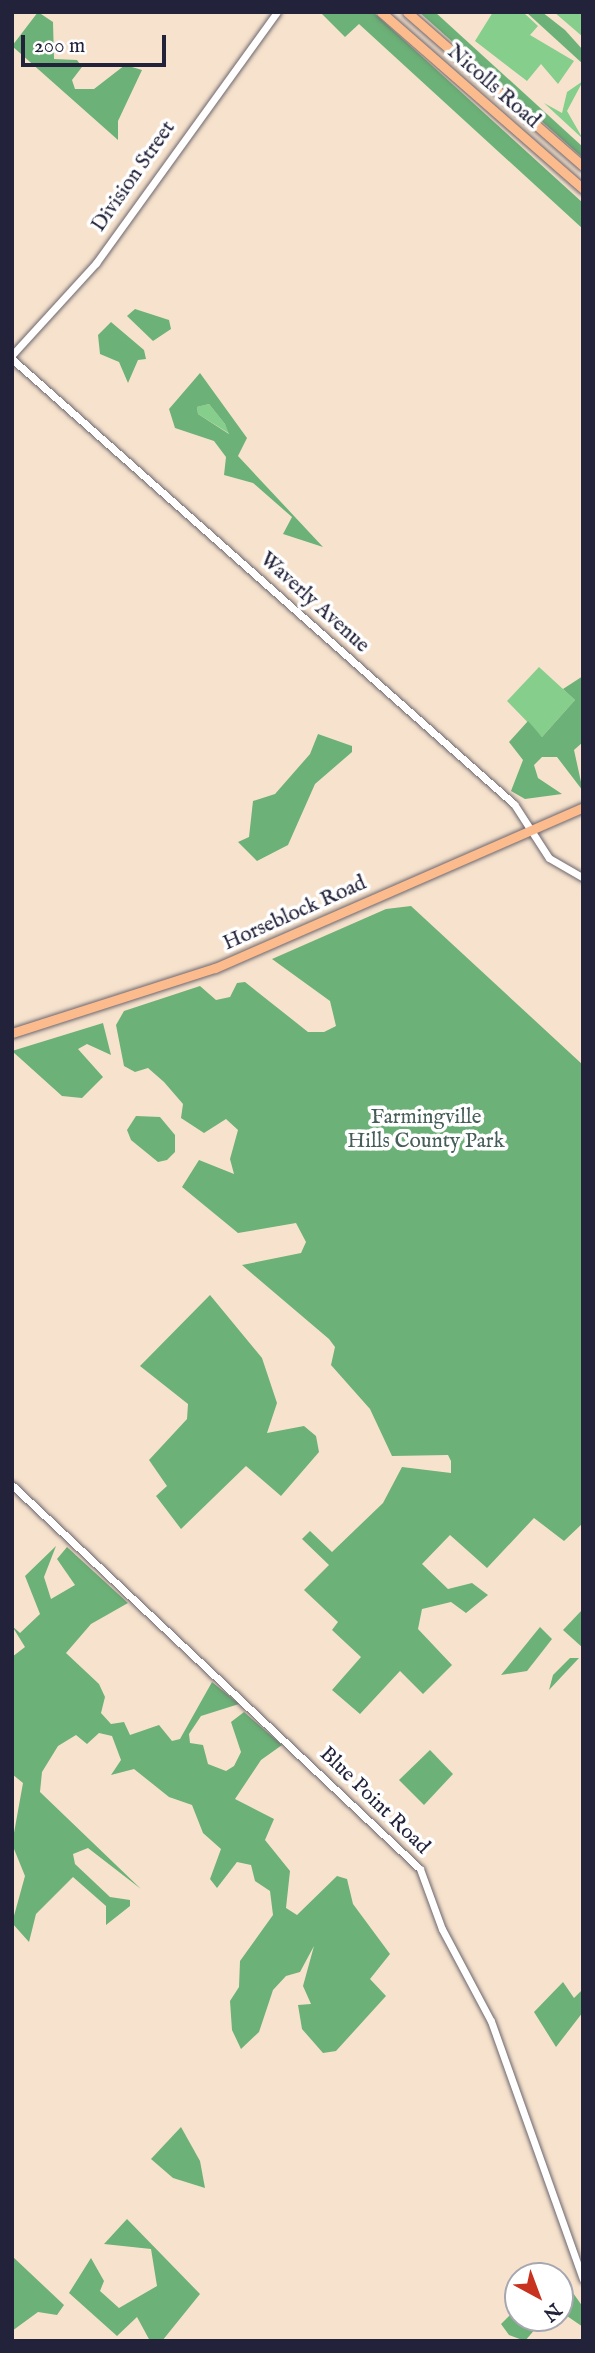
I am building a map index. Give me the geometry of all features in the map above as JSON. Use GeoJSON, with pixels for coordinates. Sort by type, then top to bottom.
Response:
{"type":"FeatureCollection","features":[{"type":"Feature","properties":{"kind":"main road","name":"Nicolls Road"},"geometry":{"type":"LineString","coordinates":[[380,12],[583,189]]}},
{"type":"Feature","properties":{"kind":"main road","name":"Nicolls Road"},"geometry":{"type":"LineString","coordinates":[[407,12],[583,166]]}},
{"type":"Feature","properties":{"kind":"main road","name":"Horseblock Road"},"geometry":{"type":"LineString","coordinates":[[12,1032],[223,965],[583,807]]}},
{"type":"Feature","properties":{"kind":"street","name":"Division Street"},"geometry":{"type":"LineString","coordinates":[[12,357],[96,263],[277,12]]}},
{"type":"Feature","properties":{"kind":"street","name":"Waverly Avenue"},"geometry":{"type":"LineString","coordinates":[[12,357],[514,804],[534,828],[559,868],[583,878]]}},
{"type":"Feature","properties":{"kind":"street","name":"Blue Point Road"},"geometry":{"type":"LineString","coordinates":[[12,1485],[420,1869],[442,1929],[491,2021],[583,2279]]}},
{"type":"Feature","properties":{"kind":"green space"},"geometry":{"type":"Polygon","coordinates":[[[38,12],[53,22],[54,59],[77,60],[82,67],[72,80],[75,89],[94,89],[125,65],[142,70],[118,121],[118,140],[12,46],[38,12]]]}},
{"type":"Feature","properties":{"kind":"green space"},"geometry":{"type":"Polygon","coordinates":[[[320,12],[373,12],[583,203],[583,229],[359,24],[345,37],[320,12]]]}},
{"type":"Feature","properties":{"kind":"green space"},"geometry":{"type":"Polygon","coordinates":[[[419,12],[435,12],[583,147],[583,158],[419,12]]]}},
{"type":"Feature","properties":{"kind":"green space"},"geometry":{"type":"Polygon","coordinates":[[[493,12],[523,12],[538,26],[530,35],[574,61],[558,84],[541,64],[527,81],[475,41],[493,12]]]}},
{"type":"Feature","properties":{"kind":"green space"},"geometry":{"type":"Polygon","coordinates":[[[526,12],[542,12],[565,30],[583,50],[583,64],[526,12]]]}},
{"type":"Feature","properties":{"kind":"green space"},"geometry":{"type":"Polygon","coordinates":[[[554,12],[583,12],[583,37],[554,12]]]}},
{"type":"Feature","properties":{"kind":"green space"},"geometry":{"type":"Polygon","coordinates":[[[583,81],[567,111],[583,139],[544,103],[562,113],[567,92],[583,81]]]}},
{"type":"Feature","properties":{"kind":"green space"},"geometry":{"type":"Polygon","coordinates":[[[135,309],[169,320],[171,329],[153,341],[127,316],[135,309]]]}},
{"type":"Feature","properties":{"kind":"green space"},"geometry":{"type":"Polygon","coordinates":[[[111,322],[144,350],[146,359],[138,360],[128,383],[119,362],[100,354],[98,335],[111,322]]]}},
{"type":"Feature","properties":{"kind":"green space"},"geometry":{"type":"Polygon","coordinates":[[[200,373],[247,438],[238,456],[323,547],[283,534],[292,517],[253,483],[224,475],[226,457],[214,441],[175,428],[169,409],[200,373]],[[209,404],[197,407],[198,414],[229,434],[225,424],[209,404]]]}},
{"type":"Feature","properties":{"kind":"green space"},"geometry":{"type":"Polygon","coordinates":[[[209,404],[230,434],[198,414],[197,407],[209,404]]]}},
{"type":"Feature","properties":{"kind":"green space"},"geometry":{"type":"Polygon","coordinates":[[[539,667],[575,700],[542,737],[507,701],[539,667]]]}},
{"type":"Feature","properties":{"kind":"green space"},"geometry":{"type":"Polygon","coordinates":[[[583,676],[583,742],[574,750],[583,791],[557,757],[542,757],[534,765],[538,778],[562,794],[525,799],[511,791],[523,760],[509,742],[528,721],[542,737],[575,700],[563,689],[583,676]]]}},
{"type":"Feature","properties":{"kind":"green space"},"geometry":{"type":"Polygon","coordinates":[[[318,734],[352,746],[352,752],[315,784],[288,845],[257,861],[238,842],[249,837],[253,801],[275,794],[310,754],[318,734]]]}},
{"type":"Feature","properties":{"kind":"green space","name":"Farmingville Hills County Park"},"geometry":{"type":"Polygon","coordinates":[[[411,906],[583,1065],[583,1523],[564,1541],[534,1518],[487,1568],[450,1535],[422,1564],[448,1589],[472,1583],[488,1595],[466,1613],[451,1602],[422,1609],[418,1629],[452,1665],[423,1694],[400,1671],[360,1714],[332,1690],[361,1657],[332,1630],[338,1622],[304,1590],[329,1565],[302,1539],[310,1531],[332,1552],[383,1503],[402,1467],[451,1473],[451,1461],[448,1455],[392,1456],[370,1409],[331,1365],[335,1347],[329,1339],[242,1265],[301,1253],[306,1242],[296,1223],[238,1233],[182,1187],[199,1160],[234,1174],[230,1159],[238,1130],[226,1119],[204,1133],[181,1118],[183,1104],[164,1082],[148,1068],[135,1072],[124,1066],[116,1025],[124,1011],[200,986],[216,1000],[230,997],[237,983],[245,982],[308,1032],[324,1032],[336,1026],[330,1001],[272,959],[386,909],[411,906]]]}},
{"type":"Feature","properties":{"kind":"green space"},"geometry":{"type":"Polygon","coordinates":[[[103,1023],[111,1055],[87,1044],[78,1049],[103,1077],[82,1098],[62,1096],[12,1051],[103,1023]]]}},
{"type":"Feature","properties":{"kind":"green space"},"geometry":{"type":"Polygon","coordinates":[[[136,1116],[160,1117],[175,1135],[175,1152],[167,1160],[158,1162],[131,1140],[127,1130],[136,1116]]]}},
{"type":"Feature","properties":{"kind":"green space"},"geometry":{"type":"Polygon","coordinates":[[[210,1295],[262,1358],[277,1403],[267,1433],[304,1426],[316,1436],[319,1452],[281,1496],[246,1466],[181,1529],[156,1496],[167,1486],[149,1460],[187,1419],[188,1404],[140,1366],[210,1295]]]}},
{"type":"Feature","properties":{"kind":"green space"},"geometry":{"type":"Polygon","coordinates":[[[56,1546],[44,1577],[51,1599],[75,1585],[57,1559],[67,1547],[128,1603],[91,1624],[66,1653],[99,1684],[105,1697],[101,1713],[111,1724],[124,1722],[130,1735],[159,1725],[172,1741],[180,1739],[212,1682],[239,1704],[201,1716],[189,1734],[190,1743],[203,1745],[208,1764],[226,1771],[234,1766],[241,1752],[231,1722],[244,1712],[282,1745],[261,1760],[235,1799],[274,1819],[265,1840],[290,1871],[286,1908],[297,1915],[337,1876],[347,1879],[353,1904],[390,1954],[370,1979],[386,1996],[336,2051],[323,2053],[302,2029],[298,2005],[311,2004],[303,1986],[314,1946],[300,1972],[286,1976],[273,1990],[259,2032],[241,2049],[232,2030],[230,2001],[239,1987],[240,1961],[273,1915],[270,1891],[255,1881],[251,1865],[237,1862],[217,1888],[210,1879],[221,1849],[203,1833],[192,1805],[169,1797],[134,1769],[111,1775],[121,1760],[112,1736],[99,1733],[87,1744],[76,1735],[58,1746],[42,1772],[40,1792],[141,1889],[88,1848],[73,1854],[75,1864],[110,1897],[130,1900],[130,1906],[106,1925],[106,1906],[73,1877],[36,1914],[29,1942],[12,1923],[25,1876],[12,1844],[23,1783],[12,1774],[12,1657],[25,1647],[12,1626],[20,1633],[40,1614],[25,1576],[56,1546]]]}},
{"type":"Feature","properties":{"kind":"green space"},"geometry":{"type":"Polygon","coordinates":[[[583,1610],[583,1648],[563,1630],[583,1610]]]}},
{"type":"Feature","properties":{"kind":"green space"},"geometry":{"type":"Polygon","coordinates":[[[540,1627],[552,1639],[527,1671],[501,1675],[540,1627]]]}},
{"type":"Feature","properties":{"kind":"green space"},"geometry":{"type":"Polygon","coordinates":[[[570,1658],[579,1658],[549,1690],[553,1675],[570,1658]]]}},
{"type":"Feature","properties":{"kind":"green space"},"geometry":{"type":"Polygon","coordinates":[[[430,1750],[453,1774],[424,1805],[399,1780],[430,1750]]]}},
{"type":"Feature","properties":{"kind":"green space"},"geometry":{"type":"Polygon","coordinates":[[[563,1982],[574,1998],[583,1989],[583,2012],[556,2047],[534,2012],[563,1982]]]}},
{"type":"Feature","properties":{"kind":"green space"},"geometry":{"type":"Polygon","coordinates":[[[181,2127],[200,2161],[205,2188],[173,2178],[151,2159],[181,2127]]]}},
{"type":"Feature","properties":{"kind":"green space"},"geometry":{"type":"Polygon","coordinates":[[[127,2219],[200,2294],[162,2341],[150,2341],[137,2317],[117,2336],[69,2293],[91,2258],[104,2281],[100,2291],[119,2308],[157,2286],[151,2249],[104,2244],[127,2219]]]}},
{"type":"Feature","properties":{"kind":"green space"},"geometry":{"type":"Polygon","coordinates":[[[12,2256],[64,2305],[57,2315],[38,2312],[12,2331],[12,2256]]]}},
{"type":"Feature","properties":{"kind":"green space"},"geometry":{"type":"Polygon","coordinates":[[[574,2294],[583,2307],[583,2327],[574,2321],[574,2294]]]}},
{"type":"Feature","properties":{"kind":"green space"},"geometry":{"type":"Polygon","coordinates":[[[507,2332],[533,2332],[525,2341],[507,2332]]]}}]}
